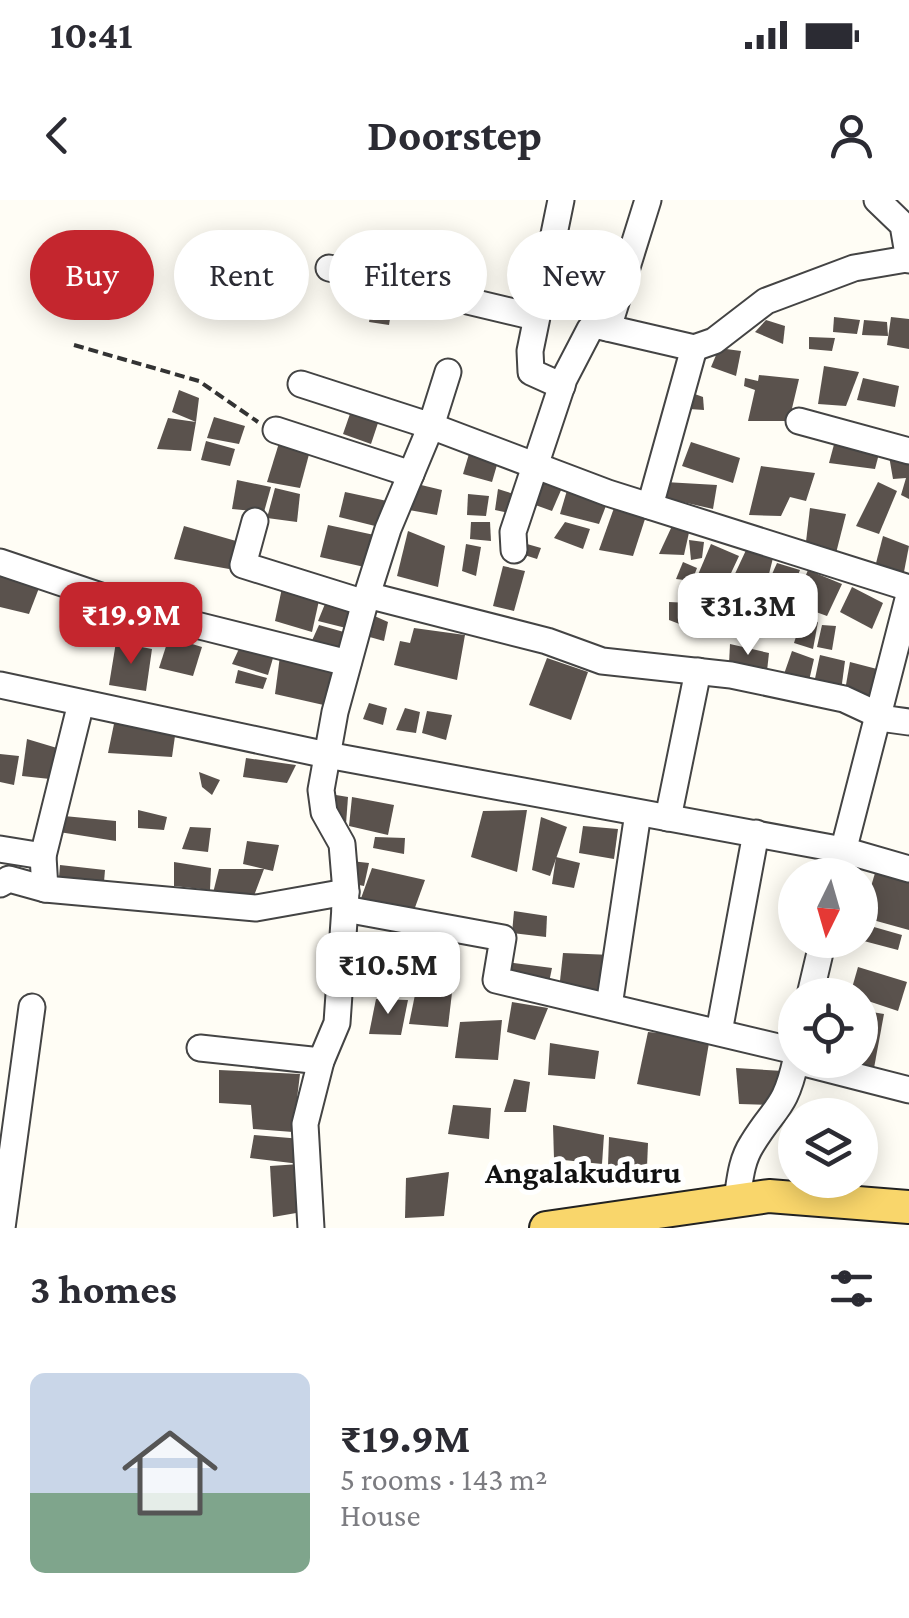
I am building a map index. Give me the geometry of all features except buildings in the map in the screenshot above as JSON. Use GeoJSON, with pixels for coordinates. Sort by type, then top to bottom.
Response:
{"type":"FeatureCollection","features":[{"type":"Feature","properties":{"kind":"main road"},"geometry":{"type":"LineString","coordinates":[[546,1228],[644,1220],[737,1199],[769,1196],[909,1207]]}},
{"type":"Feature","properties":{"kind":"street"},"geometry":{"type":"LineString","coordinates":[[554,230],[561,200]]}},
{"type":"Feature","properties":{"kind":"street"},"geometry":{"type":"LineString","coordinates":[[608,328],[648,200]]}},
{"type":"Feature","properties":{"kind":"street"},"geometry":{"type":"LineString","coordinates":[[514,550],[513,532],[562,386],[590,328],[608,328],[694,348],[714,341],[766,301],[908,252],[902,225],[877,200]]}},
{"type":"Feature","properties":{"kind":"street"},"geometry":{"type":"LineString","coordinates":[[535,320],[531,372],[562,386]]}},
{"type":"Feature","properties":{"kind":"street"},"geometry":{"type":"LineString","coordinates":[[650,506],[694,348]]}},
{"type":"Feature","properties":{"kind":"street"},"geometry":{"type":"LineString","coordinates":[[311,1228],[306,1124],[321,1061],[337,1023],[345,901],[342,844],[324,812],[321,790],[366,599],[448,372]]}},
{"type":"Feature","properties":{"kind":"street"},"geometry":{"type":"LineString","coordinates":[[301,384],[431,426],[650,506],[909,591],[841,858]]}},
{"type":"Feature","properties":{"kind":"street"},"geometry":{"type":"LineString","coordinates":[[798,421],[909,451]]}},
{"type":"Feature","properties":{"kind":"street"},"geometry":{"type":"LineString","coordinates":[[276,430],[411,474]]}},
{"type":"Feature","properties":{"kind":"street"},"geometry":{"type":"LineString","coordinates":[[255,521],[243,565],[366,599],[547,641],[602,662],[698,670],[844,699],[876,710],[887,719],[909,722]]}},
{"type":"Feature","properties":{"kind":"street"},"geometry":{"type":"LineString","coordinates":[[0,562],[160,616],[348,663]]}},
{"type":"Feature","properties":{"kind":"street"},"geometry":{"type":"LineString","coordinates":[[668,818],[698,670]]}},
{"type":"Feature","properties":{"kind":"street"},"geometry":{"type":"LineString","coordinates":[[0,685],[327,755],[756,833],[828,858]]}},
{"type":"Feature","properties":{"kind":"street"},"geometry":{"type":"LineString","coordinates":[[45,889],[43,856],[81,703]]}},
{"type":"Feature","properties":{"kind":"street"},"geometry":{"type":"LineString","coordinates":[[609,1006],[638,813]]}},
{"type":"Feature","properties":{"kind":"street"},"geometry":{"type":"LineString","coordinates":[[719,1032],[756,833]]}},
{"type":"Feature","properties":{"kind":"street"},"geometry":{"type":"LineString","coordinates":[[0,849],[43,856]]}},
{"type":"Feature","properties":{"kind":"street"},"geometry":{"type":"LineString","coordinates":[[878,865],[909,868]]}},
{"type":"Feature","properties":{"kind":"street"},"geometry":{"type":"LineString","coordinates":[[0,884],[9,879],[45,889],[256,908],[345,901],[503,938],[496,980],[778,1048]]}},
{"type":"Feature","properties":{"kind":"street"},"geometry":{"type":"LineString","coordinates":[[2,1228],[32,1008]]}},
{"type":"Feature","properties":{"kind":"street"},"geometry":{"type":"LineString","coordinates":[[200,1048],[321,1061]]}},
{"type":"Feature","properties":{"kind":"street"},"geometry":{"type":"LineString","coordinates":[[737,1199],[742,1163],[752,1142],[780,1110],[790,1078]]}},
{"type":"Feature","properties":{"kind":"street"},"geometry":{"type":"LineString","coordinates":[[862,1078],[909,1090]]}},
{"type":"Feature","properties":{"kind":"path"},"geometry":{"type":"LineString","coordinates":[[74,345],[198,381],[237,410],[276,430]]}},
{"type":"Feature","properties":{"kind":"district","name":"Angalakuduru"},"geometry":{"type":"Point","coordinates":[583,1172]}}]}
